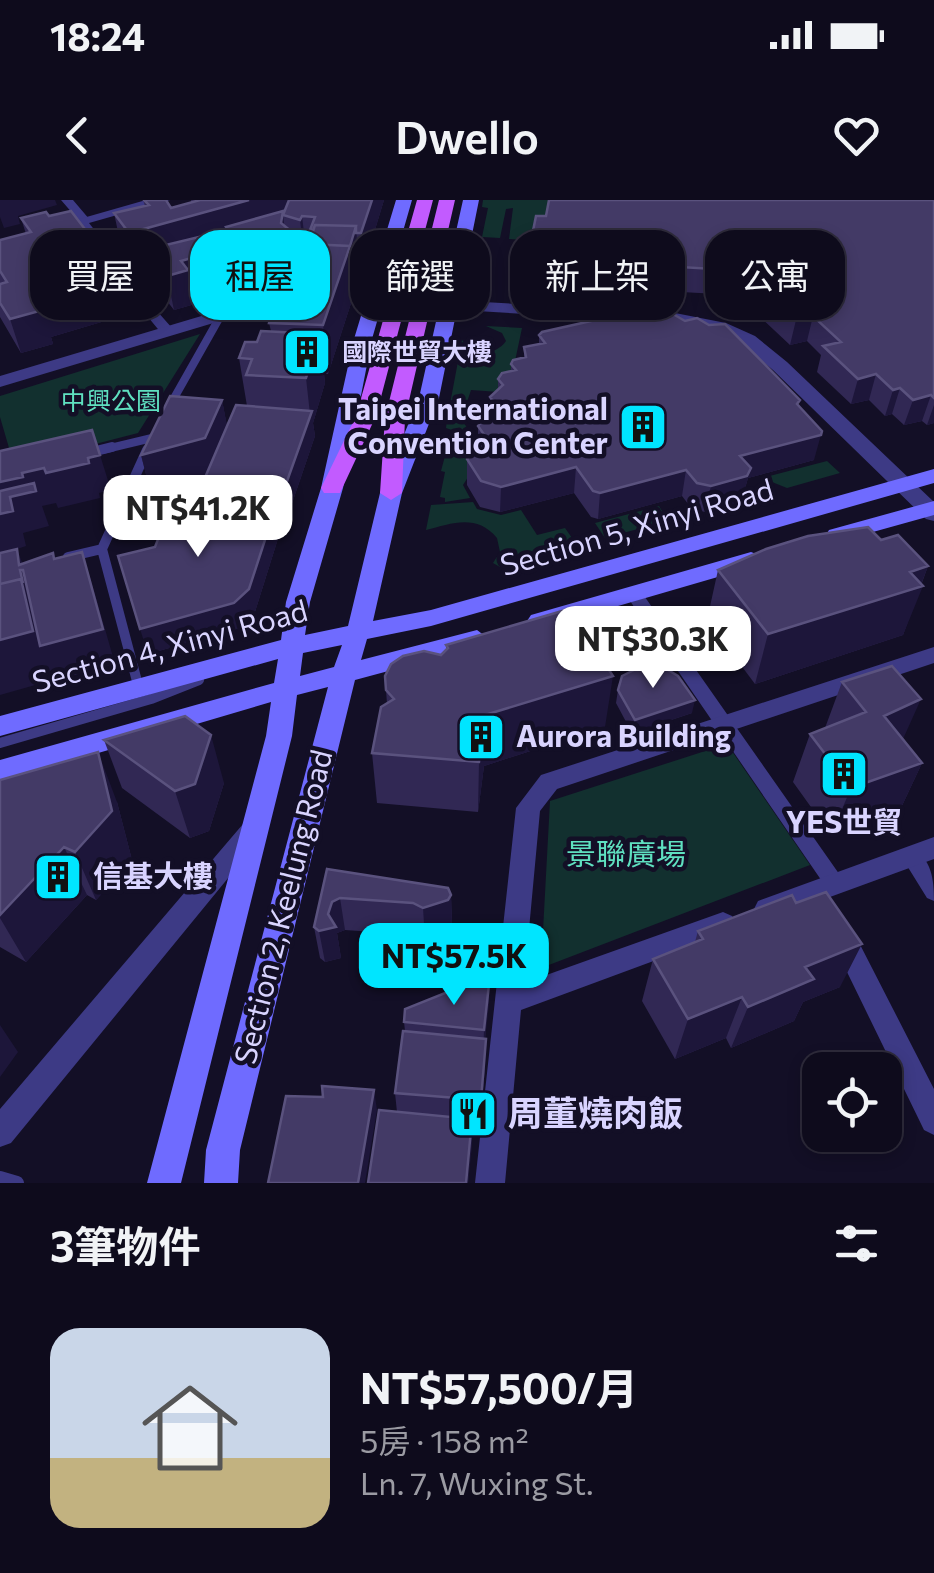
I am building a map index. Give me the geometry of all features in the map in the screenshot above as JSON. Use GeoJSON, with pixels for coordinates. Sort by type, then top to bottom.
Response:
{"type":"FeatureCollection","features":[{"type":"Feature","properties":{"kind":"main road","name":"Section 2, Keelung Road"},"geometry":{"type":"LineString","coordinates":[[395,230],[404,200]]}},
{"type":"Feature","properties":{"kind":"main road"},"geometry":{"type":"LineString","coordinates":[[332,488],[366,416],[425,200]]}},
{"type":"Feature","properties":{"kind":"main road"},"geometry":{"type":"LineString","coordinates":[[391,494],[395,418],[447,200]]}},
{"type":"Feature","properties":{"kind":"main road","name":"Section 2, Keelung Road"},"geometry":{"type":"LineString","coordinates":[[465,230],[471,200]]}},
{"type":"Feature","properties":{"kind":"main road","name":"Section 2, Keelung Road"},"geometry":{"type":"LineString","coordinates":[[164,1183],[278,736],[298,602],[332,488],[370,320]]}},
{"type":"Feature","properties":{"kind":"main road","name":"Section 2, Keelung Road"},"geometry":{"type":"LineString","coordinates":[[221,1183],[223,1150],[341,677],[369,596],[391,494],[429,398],[446,320]]}},
{"type":"Feature","properties":{"kind":"main road","name":"Section 5, Xinyi Road"},"geometry":{"type":"LineString","coordinates":[[356,632],[431,618],[934,476]]}},
{"type":"Feature","properties":{"kind":"main road"},"geometry":{"type":"LineString","coordinates":[[814,542],[932,510]]}},
{"type":"Feature","properties":{"kind":"main road","name":"Section 5, Xinyi Road"},"geometry":{"type":"LineString","coordinates":[[341,677],[778,552]]}},
{"type":"Feature","properties":{"kind":"main road","name":"Section 4, Xinyi Road"},"geometry":{"type":"LineString","coordinates":[[0,726],[138,686],[356,632]]}},
{"type":"Feature","properties":{"kind":"main road"},"geometry":{"type":"LineString","coordinates":[[0,771],[285,689],[341,677]]}},
{"type":"Feature","properties":{"kind":"street"},"geometry":{"type":"LineString","coordinates":[[67,200],[88,230]]}},
{"type":"Feature","properties":{"kind":"street"},"geometry":{"type":"LineString","coordinates":[[57,227],[163,200]]}},
{"type":"Feature","properties":{"kind":"street"},"geometry":{"type":"LineString","coordinates":[[490,307],[675,318],[720,327],[748,340],[780,366],[932,510]]}},
{"type":"Feature","properties":{"kind":"street"},"geometry":{"type":"LineString","coordinates":[[158,320],[167,331]]}},
{"type":"Feature","properties":{"kind":"street"},"geometry":{"type":"LineString","coordinates":[[0,382],[204,320]]}},
{"type":"Feature","properties":{"kind":"street"},"geometry":{"type":"LineString","coordinates":[[634,594],[836,884],[833,915],[934,1120]]}},
{"type":"Feature","properties":{"kind":"street"},"geometry":{"type":"LineString","coordinates":[[490,1183],[528,808],[549,782],[934,655]]}},
{"type":"Feature","properties":{"kind":"street"},"geometry":{"type":"LineString","coordinates":[[0,1132],[252,831]]}},
{"type":"Feature","properties":{"kind":"street"},"geometry":{"type":"LineString","coordinates":[[510,1001],[922,852],[934,892]]}},
{"type":"Feature","properties":{"kind":"lane"},"geometry":{"type":"LineString","coordinates":[[138,686],[102,548],[152,438],[218,320]]}},
{"type":"Feature","properties":{"kind":"lane"},"geometry":{"type":"LineString","coordinates":[[76,456],[152,438]]}},
{"type":"Feature","properties":{"kind":"lane"},"geometry":{"type":"LineString","coordinates":[[51,562],[102,548]]}},
{"type":"Feature","properties":{"kind":"lane"},"geometry":{"type":"LineString","coordinates":[[0,743],[151,698],[292,646]]}},
{"type":"Feature","properties":{"kind":"lane"},"geometry":{"type":"LineString","coordinates":[[0,1178],[17,1183]]}},
{"type":"Feature","properties":{"kind":"green space"},"geometry":{"type":"Polygon","coordinates":[[[483,200],[722,200],[592,230],[510,230],[513,208],[506,209],[500,238],[490,237],[490,230],[483,230],[488,208],[482,207],[483,200]]]}},
{"type":"Feature","properties":{"kind":"green space"},"geometry":{"type":"Polygon","coordinates":[[[486,326],[522,328],[511,380],[499,392],[471,390],[467,402],[450,404],[462,340],[471,349],[483,352],[496,350],[506,341],[502,333],[486,326]]]}},
{"type":"Feature","properties":{"kind":"green space","name":"中興公園"},"geometry":{"type":"Polygon","coordinates":[[[200,334],[138,433],[14,465],[0,417],[0,396],[200,334]]]}},
{"type":"Feature","properties":{"kind":"green space"},"geometry":{"type":"Polygon","coordinates":[[[447,420],[462,420],[478,445],[472,471],[463,485],[470,498],[445,502],[440,497],[445,472],[441,471],[452,430],[446,428],[447,420]]]}},
{"type":"Feature","properties":{"kind":"green space"},"geometry":{"type":"Polygon","coordinates":[[[827,461],[840,473],[787,488],[762,478],[827,461]]]}},
{"type":"Feature","properties":{"kind":"green space"},"geometry":{"type":"Polygon","coordinates":[[[473,502],[477,509],[501,515],[521,510],[537,535],[565,528],[577,545],[500,567],[493,563],[500,552],[497,538],[481,525],[463,522],[426,530],[431,505],[473,502]]]}},
{"type":"Feature","properties":{"kind":"green space"},"geometry":{"type":"Polygon","coordinates":[[[659,506],[662,511],[656,524],[605,538],[595,523],[659,506]]]}},
{"type":"Feature","properties":{"kind":"green space","name":"景聯廣場"},"geometry":{"type":"Polygon","coordinates":[[[727,744],[810,865],[541,968],[550,801],[727,744]]]}},
{"type":"Feature","properties":{"kind":"building"},"geometry":{"type":"Polygon","coordinates":[[[144,200],[166,200],[171,208],[200,200],[249,200],[140,230],[127,230],[114,213],[149,205],[144,200]]]}},
{"type":"Feature","properties":{"kind":"building"},"geometry":{"type":"Polygon","coordinates":[[[289,200],[372,200],[362,230],[356,230],[356,226],[315,225],[310,230],[315,217],[302,216],[300,220],[283,215],[289,200]]]}},
{"type":"Feature","properties":{"kind":"building"},"geometry":{"type":"Polygon","coordinates":[[[549,200],[934,200],[934,398],[931,395],[913,400],[900,388],[893,390],[876,374],[858,379],[823,346],[841,342],[817,320],[845,320],[845,230],[705,230],[705,268],[685,267],[685,230],[533,230],[536,216],[546,216],[549,200]]]}},
{"type":"Feature","properties":{"kind":"building"},"geometry":{"type":"Polygon","coordinates":[[[71,211],[86,230],[30,231],[21,218],[46,212],[49,216],[71,211]]]}},
{"type":"Feature","properties":{"kind":"building"},"geometry":{"type":"Polygon","coordinates":[[[283,211],[281,223],[290,230],[226,227],[283,211]]]}},
{"type":"Feature","properties":{"kind":"building"},"geometry":{"type":"Polygon","coordinates":[[[315,225],[356,226],[350,230],[350,246],[330,245],[330,230],[313,230],[315,225]]]}},
{"type":"Feature","properties":{"kind":"building"},"geometry":{"type":"Polygon","coordinates":[[[30,232],[30,314],[10,319],[0,303],[0,284],[7,282],[0,271],[0,240],[30,232]]]}},
{"type":"Feature","properties":{"kind":"building"},"geometry":{"type":"Polygon","coordinates":[[[190,239],[190,258],[181,261],[188,270],[170,275],[170,244],[190,239]]]}},
{"type":"Feature","properties":{"kind":"building"},"geometry":{"type":"Polygon","coordinates":[[[330,245],[350,246],[330,305],[330,245]]]}},
{"type":"Feature","properties":{"kind":"building","name":"Taipei International Convention Center"},"geometry":{"type":"Polygon","coordinates":[[[697,318],[709,325],[725,324],[800,400],[797,404],[822,431],[821,435],[740,456],[751,468],[747,476],[711,486],[697,483],[686,470],[600,493],[593,491],[576,467],[501,487],[481,481],[467,459],[475,447],[490,443],[478,426],[486,415],[500,411],[490,397],[503,385],[498,379],[502,373],[516,370],[511,364],[526,357],[524,347],[545,343],[539,335],[595,320],[697,318]]]}},
{"type":"Feature","properties":{"kind":"building"},"geometry":{"type":"Polygon","coordinates":[[[270,320],[325,320],[323,325],[269,323],[270,320]]]}},
{"type":"Feature","properties":{"kind":"building"},"geometry":{"type":"Polygon","coordinates":[[[261,331],[320,334],[306,378],[246,375],[252,359],[239,358],[245,342],[257,342],[261,331]]]}},
{"type":"Feature","properties":{"kind":"building"},"geometry":{"type":"Polygon","coordinates":[[[170,396],[222,400],[205,438],[141,455],[170,396]]]}},
{"type":"Feature","properties":{"kind":"building"},"geometry":{"type":"Polygon","coordinates":[[[236,405],[312,411],[280,501],[198,494],[236,405]]]}},
{"type":"Feature","properties":{"kind":"building"},"geometry":{"type":"Polygon","coordinates":[[[92,430],[100,455],[88,458],[89,463],[46,473],[44,468],[0,482],[0,451],[92,430]]]}},
{"type":"Feature","properties":{"kind":"building"},"geometry":{"type":"Polygon","coordinates":[[[34,483],[36,491],[10,497],[13,511],[0,514],[0,491],[34,483]]]}},
{"type":"Feature","properties":{"kind":"building"},"geometry":{"type":"Polygon","coordinates":[[[212,498],[277,503],[249,589],[234,603],[140,629],[118,556],[155,547],[166,519],[212,498]]]}},
{"type":"Feature","properties":{"kind":"building"},"geometry":{"type":"Polygon","coordinates":[[[868,527],[881,540],[898,535],[928,566],[910,572],[923,586],[768,634],[718,570],[808,536],[868,527]]]}},
{"type":"Feature","properties":{"kind":"building"},"geometry":{"type":"Polygon","coordinates":[[[17,549],[19,565],[53,553],[54,559],[82,552],[103,629],[40,646],[23,570],[23,583],[21,579],[0,584],[0,553],[17,549]]]}},
{"type":"Feature","properties":{"kind":"building"},"geometry":{"type":"Polygon","coordinates":[[[21,579],[33,631],[0,640],[0,584],[21,579]]]}},
{"type":"Feature","properties":{"kind":"building"},"geometry":{"type":"Polygon","coordinates":[[[569,609],[613,676],[485,715],[479,762],[372,753],[381,707],[394,699],[386,690],[385,676],[391,664],[403,656],[424,651],[441,655],[448,648],[446,645],[569,609]]]}},
{"type":"Feature","properties":{"kind":"building"},"geometry":{"type":"Polygon","coordinates":[[[644,665],[663,667],[678,676],[695,700],[635,720],[618,690],[622,676],[644,665]]]}},
{"type":"Feature","properties":{"kind":"building"},"geometry":{"type":"Polygon","coordinates":[[[892,666],[921,699],[884,716],[922,763],[851,788],[810,734],[866,712],[842,682],[892,666]]]}},
{"type":"Feature","properties":{"kind":"building"},"geometry":{"type":"Polygon","coordinates":[[[185,716],[211,735],[195,784],[175,791],[104,740],[185,716]]]}},
{"type":"Feature","properties":{"kind":"building"},"geometry":{"type":"Polygon","coordinates":[[[98,752],[112,811],[75,852],[64,847],[0,915],[0,780],[98,752]]]}},
{"type":"Feature","properties":{"kind":"building"},"geometry":{"type":"Polygon","coordinates":[[[327,869],[448,888],[451,895],[448,900],[423,908],[413,903],[340,898],[332,902],[328,914],[336,927],[319,931],[314,927],[327,869]]]}},
{"type":"Feature","properties":{"kind":"building"},"geometry":{"type":"Polygon","coordinates":[[[826,892],[862,944],[805,967],[814,979],[748,1007],[742,997],[688,1019],[653,959],[703,939],[698,931],[792,895],[796,903],[826,892]]]}},
{"type":"Feature","properties":{"kind":"building"},"geometry":{"type":"Polygon","coordinates":[[[490,975],[484,1030],[404,1022],[405,1009],[490,975]]]}},
{"type":"Feature","properties":{"kind":"building"},"geometry":{"type":"Polygon","coordinates":[[[403,1031],[486,1039],[481,1100],[395,1093],[403,1031]]]}},
{"type":"Feature","properties":{"kind":"building"},"geometry":{"type":"Polygon","coordinates":[[[322,1086],[374,1090],[358,1183],[268,1183],[286,1096],[323,1097],[322,1086]]]}},
{"type":"Feature","properties":{"kind":"building"},"geometry":{"type":"Polygon","coordinates":[[[379,1110],[472,1119],[466,1183],[368,1183],[379,1110]]]}},
{"type":"Feature","properties":{"kind":"place","name":"國際世貿大樓"},"geometry":{"type":"Point","coordinates":[307,352]}},
{"type":"Feature","properties":{"kind":"place","name":"Taipei International Convention Center"},"geometry":{"type":"Point","coordinates":[643,427]}},
{"type":"Feature","properties":{"kind":"place","name":"Aurora Building"},"geometry":{"type":"Point","coordinates":[481,737]}},
{"type":"Feature","properties":{"kind":"place","name":"YES世貿"},"geometry":{"type":"Point","coordinates":[844,774]}},
{"type":"Feature","properties":{"kind":"place","name":"信基大樓"},"geometry":{"type":"Point","coordinates":[58,877]}},
{"type":"Feature","properties":{"kind":"place","name":"周董燒肉飯"},"geometry":{"type":"Point","coordinates":[473,1114]}}]}
